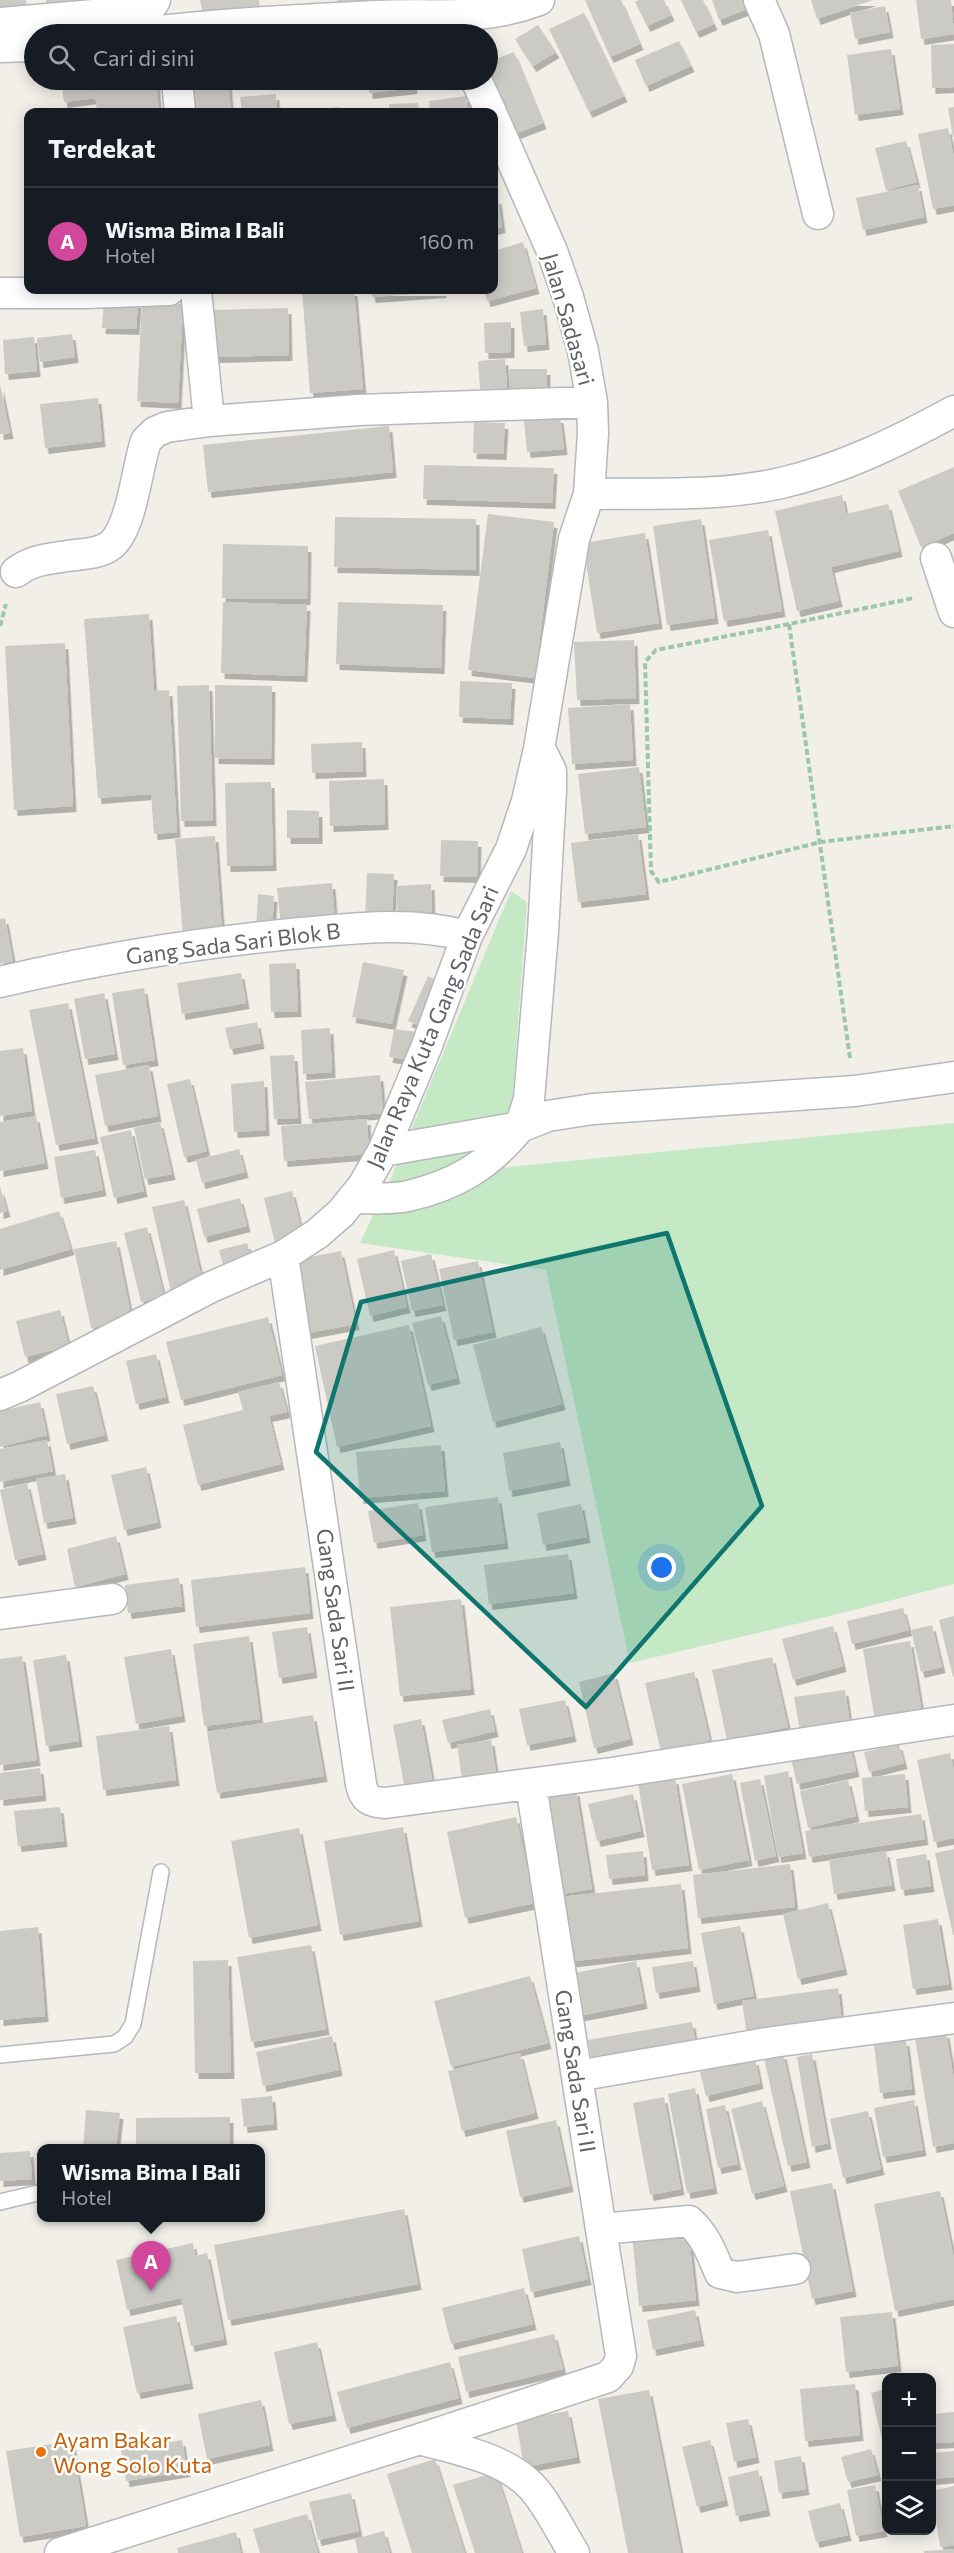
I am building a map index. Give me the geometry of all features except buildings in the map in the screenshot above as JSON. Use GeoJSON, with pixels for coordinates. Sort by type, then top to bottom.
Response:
{"type":"FeatureCollection","features":[{"type":"Feature","properties":{"kind":"street"},"geometry":{"type":"LineString","coordinates":[[0,23],[140,11],[152,5],[155,0]]}},
{"type":"Feature","properties":{"kind":"street"},"geometry":{"type":"LineString","coordinates":[[473,24],[539,0]]}},
{"type":"Feature","properties":{"kind":"street"},"geometry":{"type":"LineString","coordinates":[[759,0],[774,34],[818,214]]}},
{"type":"Feature","properties":{"kind":"street"},"geometry":{"type":"LineString","coordinates":[[276,24],[378,16],[460,24]]}},
{"type":"Feature","properties":{"kind":"street"},"geometry":{"type":"LineString","coordinates":[[0,47],[24,46]]}},
{"type":"Feature","properties":{"kind":"street"},"geometry":{"type":"LineString","coordinates":[[178,90],[180,108]]}},
{"type":"Feature","properties":{"kind":"street"},"geometry":{"type":"LineString","coordinates":[[480,90],[488,108]]}},
{"type":"Feature","properties":{"kind":"street","name":"Jalan Sadasari"},"geometry":{"type":"LineString","coordinates":[[498,128],[552,251],[583,351],[592,402],[589,494]]}},
{"type":"Feature","properties":{"kind":"street"},"geometry":{"type":"LineString","coordinates":[[0,293],[24,293]]}},
{"type":"Feature","properties":{"kind":"street"},"geometry":{"type":"LineString","coordinates":[[196,294],[209,422]]}},
{"type":"Feature","properties":{"kind":"street"},"geometry":{"type":"LineString","coordinates":[[16,572],[33,561],[101,551],[112,544],[119,536],[126,520],[146,441],[155,432],[167,427],[358,410],[592,402]]}},
{"type":"Feature","properties":{"kind":"street"},"geometry":{"type":"LineString","coordinates":[[589,494],[738,489],[779,483],[824,471],[884,447],[954,411]]}},
{"type":"Feature","properties":{"kind":"street","name":"Jalan Raya Kuta Gang Sada Sari"},"geometry":{"type":"LineString","coordinates":[[0,1395],[211,1287],[283,1256],[317,1234],[341,1213],[353,1198],[383,1151],[426,1048],[468,936],[511,849],[527,801],[539,749],[574,539],[589,494]]}},
{"type":"Feature","properties":{"kind":"street"},"geometry":{"type":"LineString","coordinates":[[936,558],[950,601]]}},
{"type":"Feature","properties":{"kind":"street"},"geometry":{"type":"LineString","coordinates":[[353,1198],[407,1196],[447,1183],[481,1167],[502,1149],[520,1127],[529,1099],[543,932],[551,791],[550,771],[539,749]]}},
{"type":"Feature","properties":{"kind":"street","name":"Gang Sada Sari Blok B"},"geometry":{"type":"LineString","coordinates":[[0,982],[81,963],[155,950],[270,936],[374,927],[422,927],[468,936]]}},
{"type":"Feature","properties":{"kind":"street"},"geometry":{"type":"LineString","coordinates":[[383,1151],[520,1127],[549,1116],[593,1109],[855,1091],[954,1077]]}},
{"type":"Feature","properties":{"kind":"street","name":"Gang Sada Sari II"},"geometry":{"type":"LineString","coordinates":[[283,1256],[363,1794],[371,1802],[385,1803],[531,1785],[954,1720]]}},
{"type":"Feature","properties":{"kind":"street"},"geometry":{"type":"LineString","coordinates":[[0,1614],[112,1599]]}},
{"type":"Feature","properties":{"kind":"street","name":"Gang Sada Sari II"},"geometry":{"type":"LineString","coordinates":[[420,2439],[609,2377],[618,2366],[621,2356],[531,1785]]}},
{"type":"Feature","properties":{"kind":"street"},"geometry":{"type":"LineString","coordinates":[[577,2076],[773,2042],[954,2018]]}},
{"type":"Feature","properties":{"kind":"street"},"geometry":{"type":"LineString","coordinates":[[601,2229],[689,2221],[706,2240],[720,2273],[737,2277],[795,2269]]}},
{"type":"Feature","properties":{"kind":"street"},"geometry":{"type":"LineString","coordinates":[[60,2553],[420,2439],[479,2456],[511,2470],[532,2487],[574,2553]]}},
{"type":"Feature","properties":{"kind":"lane"},"geometry":{"type":"LineString","coordinates":[[0,2055],[114,2044],[125,2037],[133,2024],[161,1872]]}},
{"type":"Feature","properties":{"kind":"lane"},"geometry":{"type":"LineString","coordinates":[[0,2202],[37,2193]]}},
{"type":"Feature","properties":{"kind":"path"},"geometry":{"type":"LineString","coordinates":[[950,601],[789,624],[656,650],[645,662],[651,871],[659,882],[821,842],[954,826]]}},
{"type":"Feature","properties":{"kind":"path"},"geometry":{"type":"LineString","coordinates":[[789,624],[855,1091]]}},
{"type":"Feature","properties":{"kind":"highlighted area"},"geometry":{"type":"Polygon","coordinates":[[[667,1233],[762,1506],[586,1707],[316,1452],[361,1302],[667,1233]]]}},
{"type":"Feature","properties":{"kind":"green space"},"geometry":{"type":"Polygon","coordinates":[[[511,891],[527,902],[511,1117],[499,1168],[954,1123],[954,1584],[630,1663],[546,1270],[360,1243],[391,1178],[511,891]]]}},
{"type":"Feature","properties":{"kind":"place","name":"Wisma Bima I Bali"},"geometry":{"type":"Point","coordinates":[151,2291]}},
{"type":"Feature","properties":{"kind":"place","name":"Ayam Bakar Wong Solo Kuta"},"geometry":{"type":"Point","coordinates":[41,2452]}}]}
